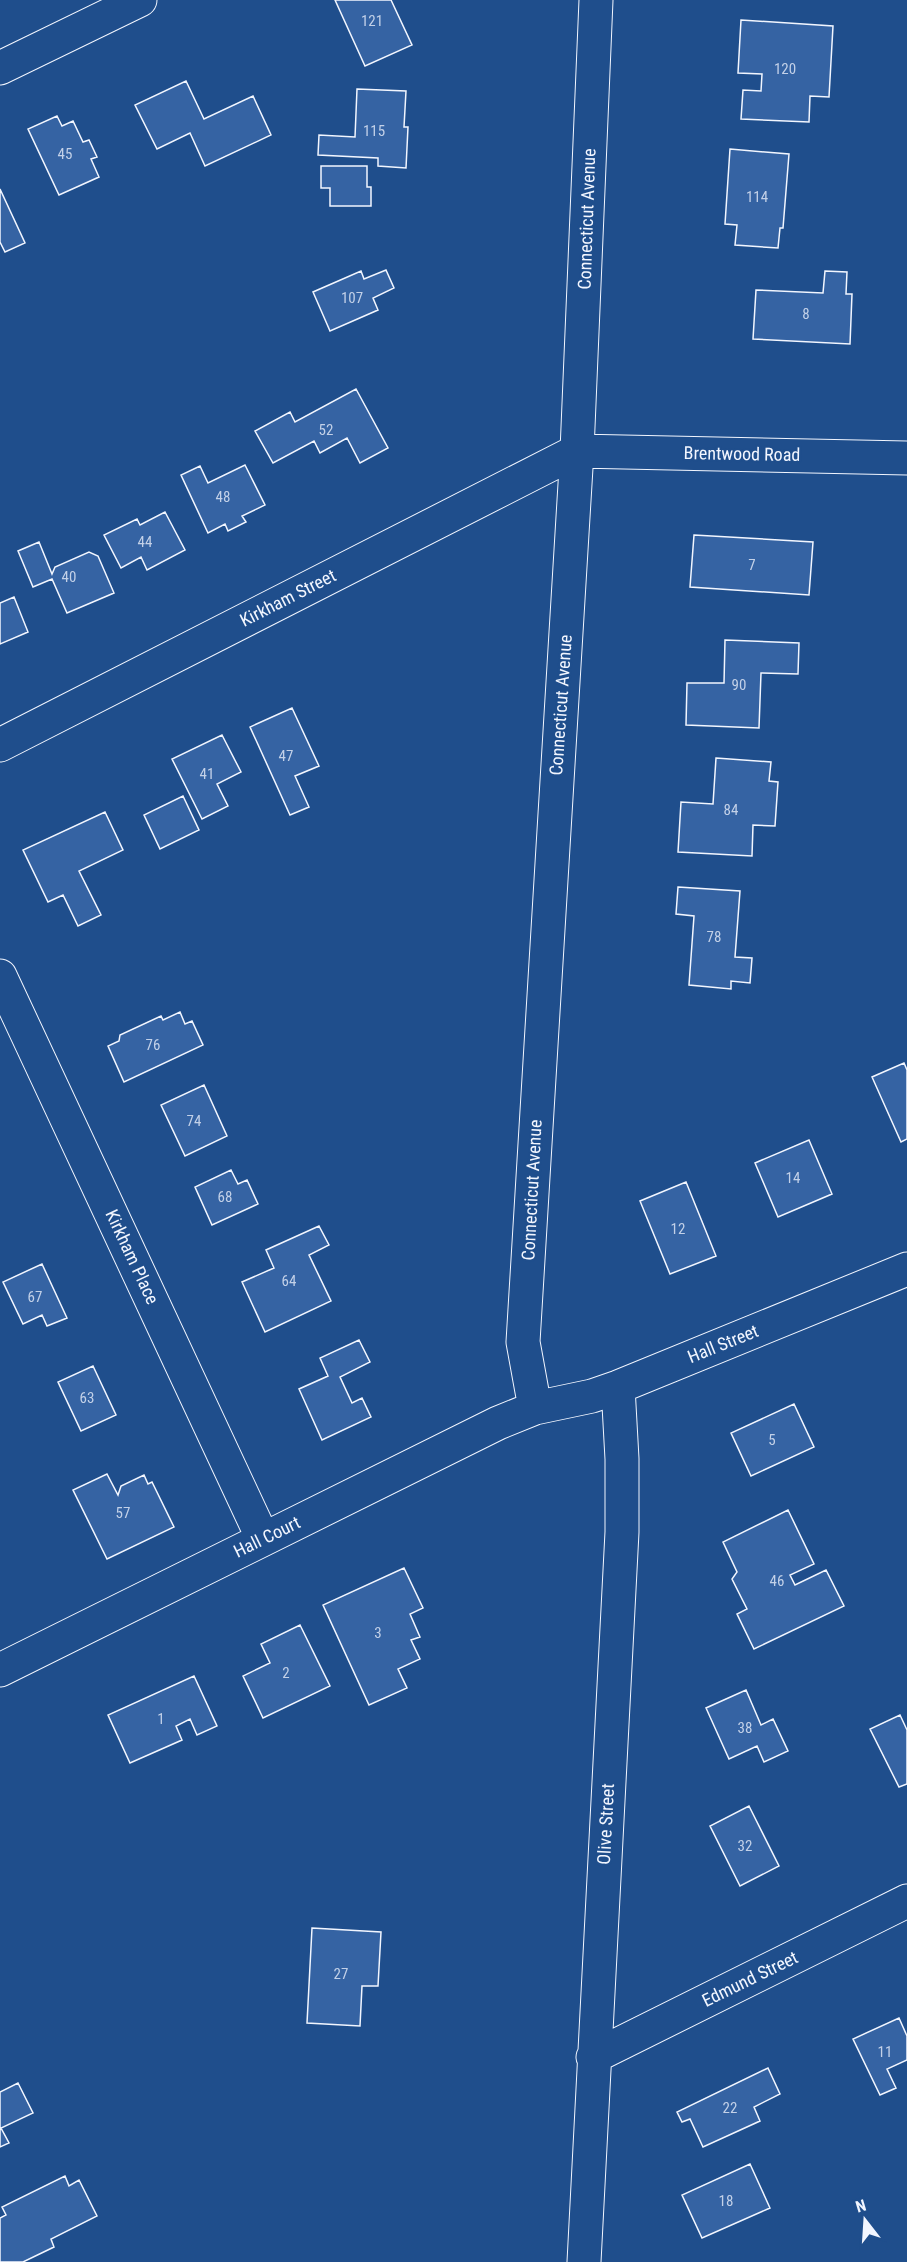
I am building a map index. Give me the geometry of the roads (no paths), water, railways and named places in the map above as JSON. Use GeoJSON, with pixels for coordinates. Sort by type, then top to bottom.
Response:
{"type":"FeatureCollection","features":[{"type":"Feature","properties":{"kind":"street"},"geometry":{"type":"LineString","coordinates":[[0,68],[140,0]]}},
{"type":"Feature","properties":{"kind":"street","name":"Connecticut Avenue"},"geometry":{"type":"LineString","coordinates":[[535,1408],[523,1342],[577,451],[596,0]]}},
{"type":"Feature","properties":{"kind":"street","name":"Brentwood Road"},"geometry":{"type":"LineString","coordinates":[[577,451],[907,458]]}},
{"type":"Feature","properties":{"kind":"street","name":"Kirkham Street"},"geometry":{"type":"LineString","coordinates":[[0,745],[577,451]]}},
{"type":"Feature","properties":{"kind":"street","name":"Kirkham Place"},"geometry":{"type":"LineString","coordinates":[[0,976],[263,1539]]}},
{"type":"Feature","properties":{"kind":"street","name":"Hall Street"},"geometry":{"type":"LineString","coordinates":[[535,1408],[592,1396],[618,1387],[907,1269]]}},
{"type":"Feature","properties":{"kind":"street","name":"Olive Street"},"geometry":{"type":"LineString","coordinates":[[584,2262],[621,1532],[622,1459],[618,1387]]}},
{"type":"Feature","properties":{"kind":"street","name":"Hall Court"},"geometry":{"type":"LineString","coordinates":[[0,1670],[498,1423],[535,1408]]}},
{"type":"Feature","properties":{"kind":"street","name":"Edmund Street"},"geometry":{"type":"LineString","coordinates":[[593,2057],[907,1901]]}}]}
